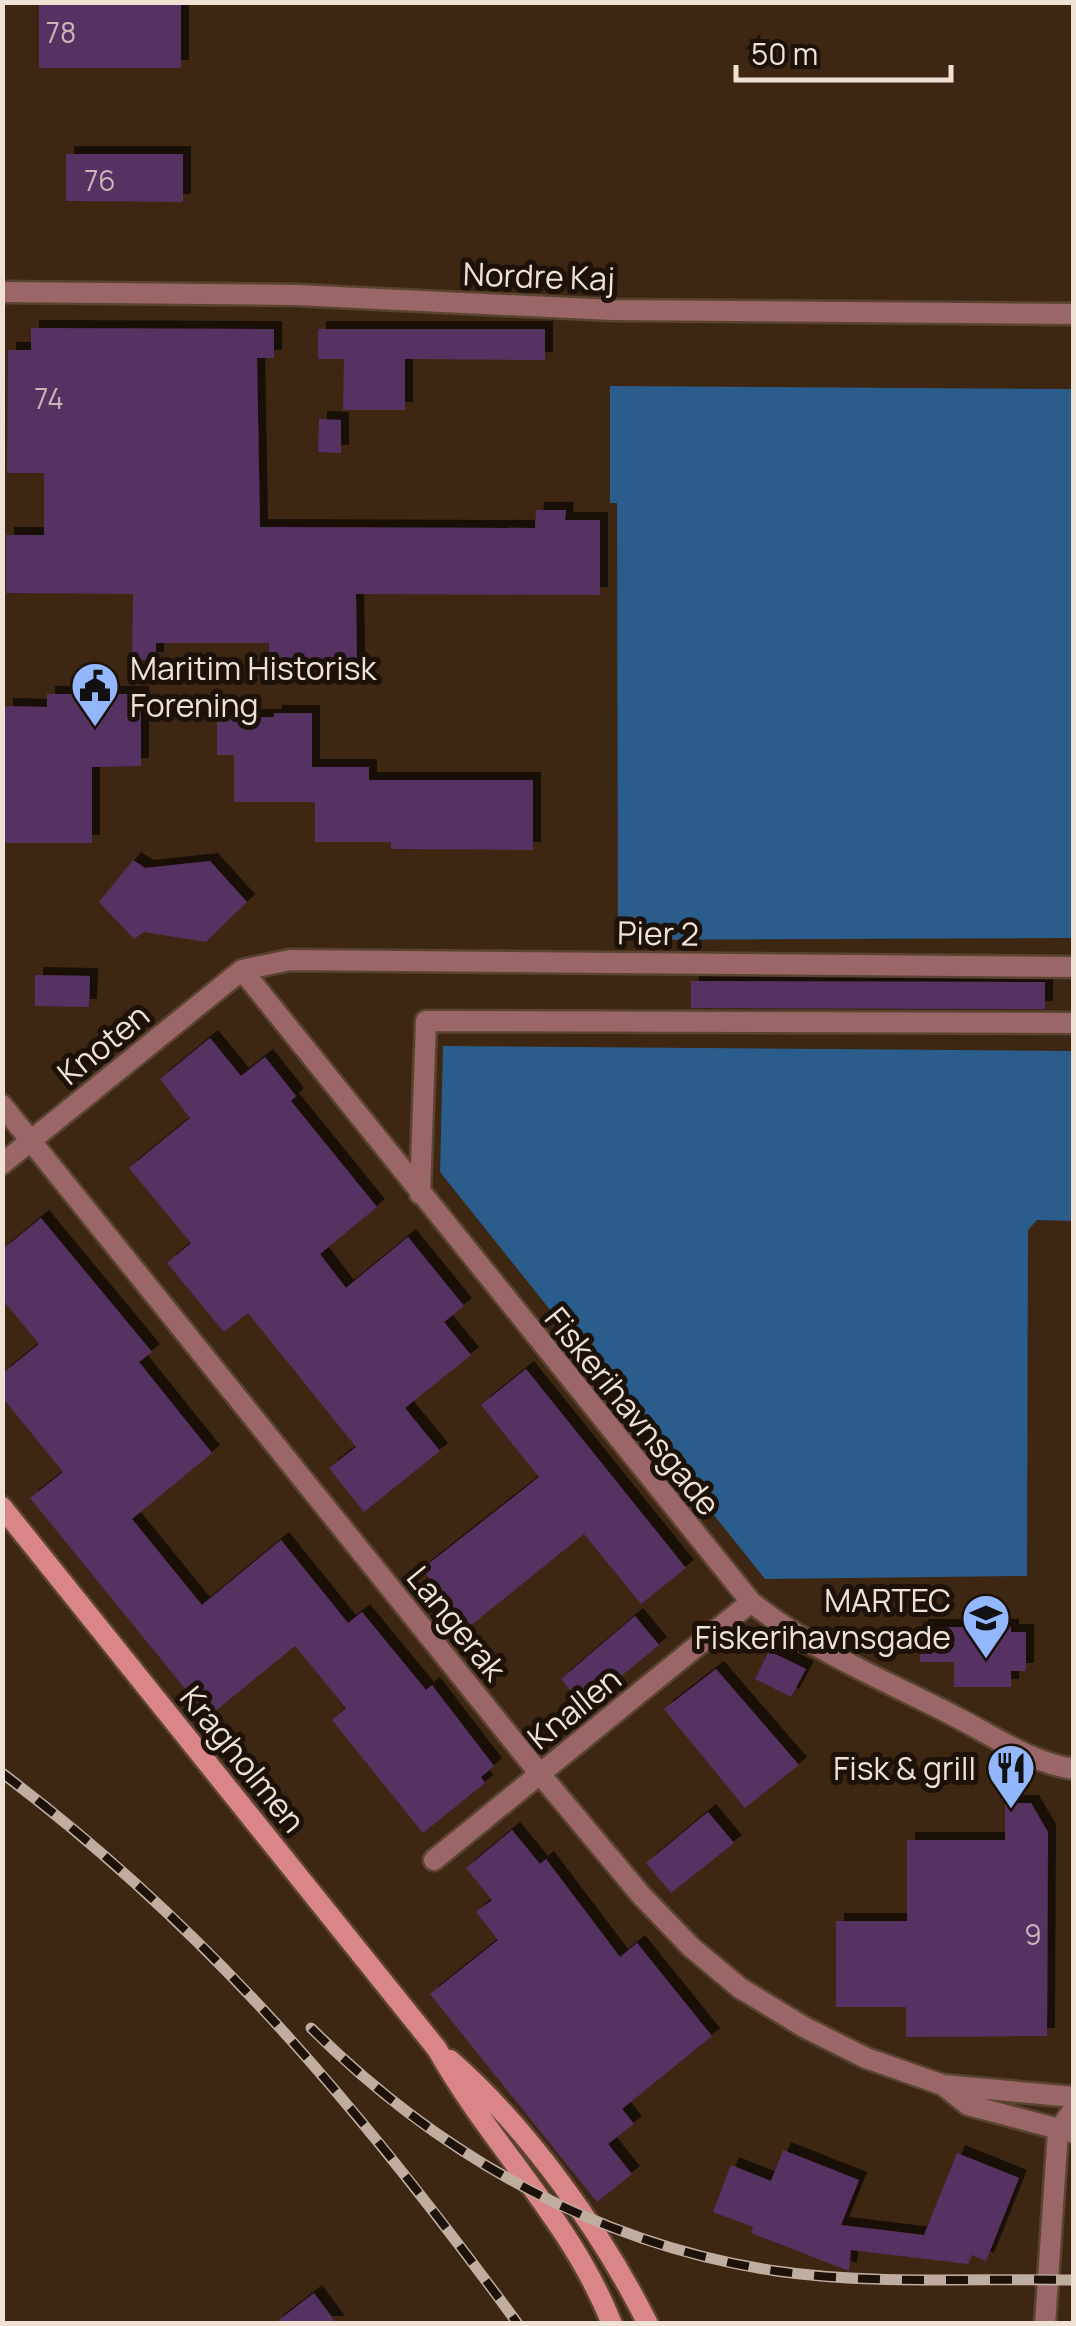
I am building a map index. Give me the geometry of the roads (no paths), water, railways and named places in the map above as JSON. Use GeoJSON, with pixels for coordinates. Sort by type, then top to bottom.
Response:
{"type":"FeatureCollection","features":[{"type":"Feature","properties":{"kind":"street","name":"Nordre Kaj"},"geometry":{"type":"LineString","coordinates":[[2,292],[296,295],[612,310],[1074,314]]}},
{"type":"Feature","properties":{"kind":"street","name":"Pier 2"},"geometry":{"type":"LineString","coordinates":[[242,970],[290,960],[1074,967]]}},
{"type":"Feature","properties":{"kind":"street","name":"Knoten"},"geometry":{"type":"LineString","coordinates":[[2,1164],[242,970]]}},
{"type":"Feature","properties":{"kind":"street","name":"Fiskerihavnsgade"},"geometry":{"type":"LineString","coordinates":[[242,970],[752,1602],[776,1622],[871,1673],[1033,1756],[1074,1769]]}},
{"type":"Feature","properties":{"kind":"street"},"geometry":{"type":"LineString","coordinates":[[420,1194],[426,1022],[1074,1023]]}},
{"type":"Feature","properties":{"kind":"street","name":"Langerak"},"geometry":{"type":"LineString","coordinates":[[2,1105],[641,1896],[740,1988],[804,2028],[866,2058],[942,2086],[1074,2098]]}},
{"type":"Feature","properties":{"kind":"street","name":"Kragholmen"},"geometry":{"type":"LineString","coordinates":[[2,1508],[437,2049],[463,2095],[544,2200],[612,2324]]}},
{"type":"Feature","properties":{"kind":"street","name":"Knallen"},"geometry":{"type":"LineString","coordinates":[[434,1860],[752,1602]]}},
{"type":"Feature","properties":{"kind":"street","name":"Kragholmen"},"geometry":{"type":"LineString","coordinates":[[437,2049],[476,2082],[588,2219],[648,2324]]}},
{"type":"Feature","properties":{"kind":"street","name":"Langerak"},"geometry":{"type":"LineString","coordinates":[[942,2086],[968,2105],[1066,2132]]}},
{"type":"Feature","properties":{"kind":"street"},"geometry":{"type":"LineString","coordinates":[[1045,2324],[1066,2132],[1074,2109]]}},
{"type":"Feature","properties":{"kind":"water"},"geometry":{"type":"Polygon","coordinates":[[[610,386],[1073,389],[1073,938],[618,940],[617,503],[610,503],[610,386]]]}},
{"type":"Feature","properties":{"kind":"water"},"geometry":{"type":"Polygon","coordinates":[[[443,1046],[1073,1051],[1073,1221],[1037,1220],[1028,1230],[1027,1576],[765,1579],[440,1172],[443,1046]]]}},
{"type":"Feature","properties":{"kind":"railway"},"geometry":{"type":"LineString","coordinates":[[2,1773],[149,1896],[281,2029],[402,2172],[518,2324]]}},
{"type":"Feature","properties":{"kind":"railway"},"geometry":{"type":"LineString","coordinates":[[311,2028],[360,2074],[467,2154],[584,2216],[645,2240],[710,2258],[813,2275],[1074,2280]]}},
{"type":"Feature","properties":{"kind":"place","name":"Maritim Historisk Forening"},"geometry":{"type":"Point","coordinates":[95,728]}},
{"type":"Feature","properties":{"kind":"place","name":"MARTEC Fiskerihavnsgade"},"geometry":{"type":"Point","coordinates":[986,1660]}},
{"type":"Feature","properties":{"kind":"place","name":"Fisk & grill"},"geometry":{"type":"Point","coordinates":[1011,1810]}}]}
